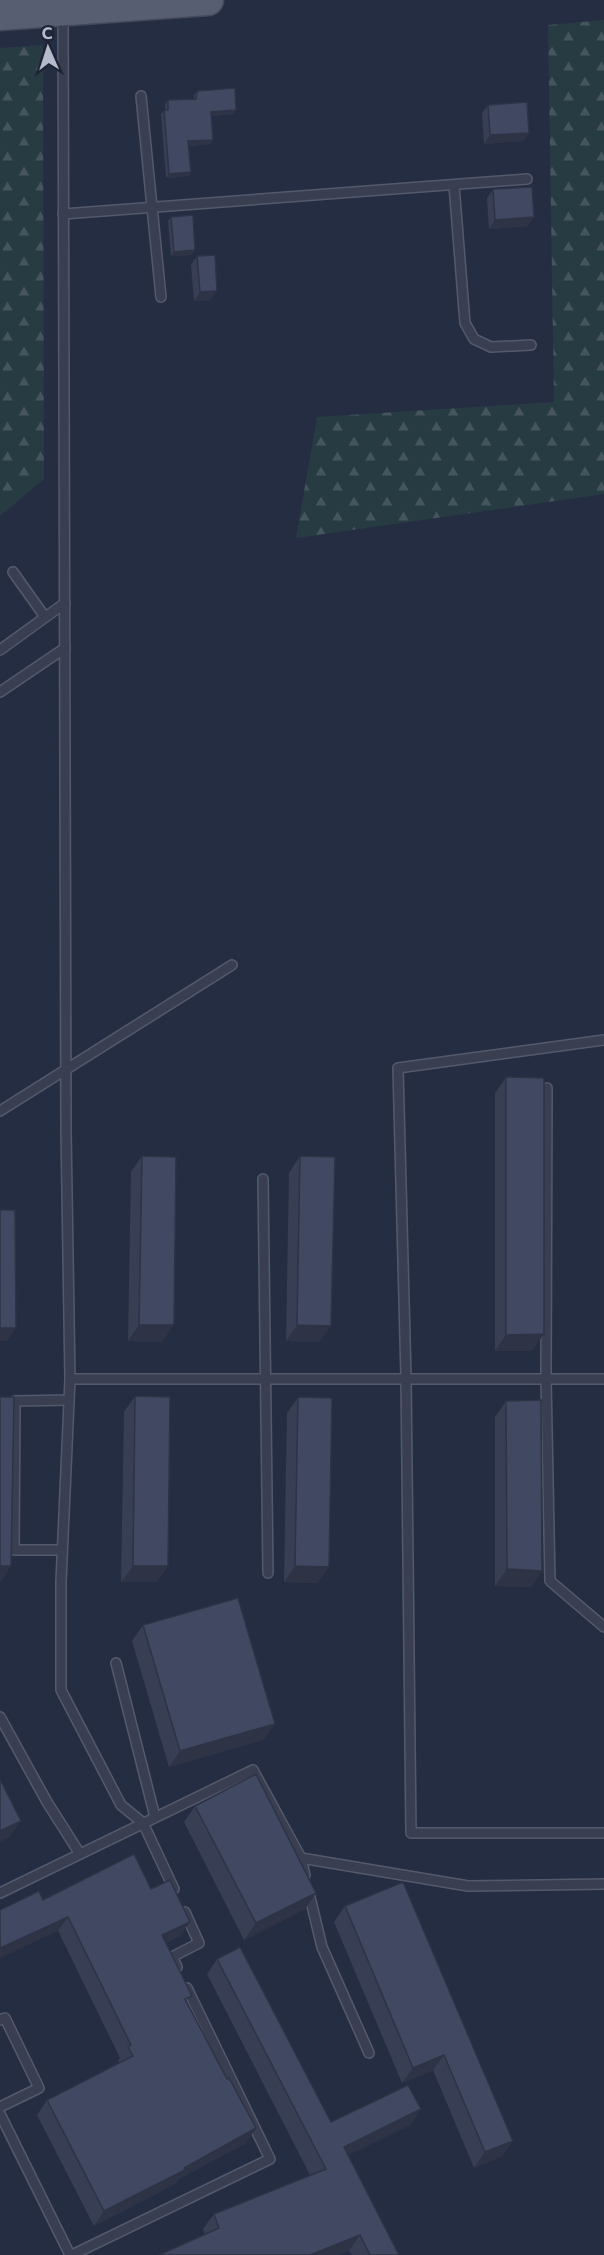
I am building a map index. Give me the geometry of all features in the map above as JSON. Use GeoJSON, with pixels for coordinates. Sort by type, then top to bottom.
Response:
{"type":"FeatureCollection","features":[{"type":"Feature","properties":{"kind":"main road"},"geometry":{"type":"LineString","coordinates":[[0,15],[208,0]]}},
{"type":"Feature","properties":{"kind":"lane"},"geometry":{"type":"LineString","coordinates":[[0,2114],[71,2255],[270,2159],[172,1957],[199,1944],[143,1823],[121,1805],[62,1690],[62,1550],[70,1378],[66,1069],[63,9]]}},
{"type":"Feature","properties":{"kind":"lane"},"geometry":{"type":"LineString","coordinates":[[141,96],[161,297]]}},
{"type":"Feature","properties":{"kind":"lane"},"geometry":{"type":"LineString","coordinates":[[63,214],[526,179]]}},
{"type":"Feature","properties":{"kind":"lane"},"geometry":{"type":"LineString","coordinates":[[454,185],[465,323],[474,339],[490,347],[531,345]]}},
{"type":"Feature","properties":{"kind":"lane"},"geometry":{"type":"LineString","coordinates":[[13,572],[45,617]]}},
{"type":"Feature","properties":{"kind":"lane"},"geometry":{"type":"LineString","coordinates":[[0,650],[64,603]]}},
{"type":"Feature","properties":{"kind":"lane"},"geometry":{"type":"LineString","coordinates":[[0,692],[65,648]]}},
{"type":"Feature","properties":{"kind":"lane"},"geometry":{"type":"LineString","coordinates":[[0,1111],[232,965]]}},
{"type":"Feature","properties":{"kind":"lane"},"geometry":{"type":"LineString","coordinates":[[604,1040],[398,1068],[406,1377],[411,1833],[604,1833]]}},
{"type":"Feature","properties":{"kind":"lane"},"geometry":{"type":"LineString","coordinates":[[547,1088],[546,1379],[550,1581],[604,1627]]}},
{"type":"Feature","properties":{"kind":"lane"},"geometry":{"type":"LineString","coordinates":[[263,1179],[267,1573]]}},
{"type":"Feature","properties":{"kind":"lane"},"geometry":{"type":"LineString","coordinates":[[70,1378],[604,1379]]}},
{"type":"Feature","properties":{"kind":"lane"},"geometry":{"type":"LineString","coordinates":[[62,1550],[14,1550],[15,1401],[69,1400]]}},
{"type":"Feature","properties":{"kind":"lane"},"geometry":{"type":"LineString","coordinates":[[116,1663],[155,1817]]}},
{"type":"Feature","properties":{"kind":"lane"},"geometry":{"type":"LineString","coordinates":[[0,1717],[46,1802],[80,1854]]}},
{"type":"Feature","properties":{"kind":"lane"},"geometry":{"type":"LineString","coordinates":[[0,1893],[253,1770],[301,1858],[322,1947],[369,2053]]}},
{"type":"Feature","properties":{"kind":"lane"},"geometry":{"type":"LineString","coordinates":[[301,1858],[468,1886],[604,1884]]}},
{"type":"Feature","properties":{"kind":"lane"},"geometry":{"type":"LineString","coordinates":[[0,2020],[5,2018],[39,2088],[0,2107]]}},
{"type":"Feature","properties":{"kind":"green space"},"geometry":{"type":"Polygon","coordinates":[[[604,20],[604,494],[296,538],[317,417],[554,402],[548,25],[604,20]]]}},
{"type":"Feature","properties":{"kind":"green space"},"geometry":{"type":"Polygon","coordinates":[[[43,45],[44,479],[0,516],[0,48],[43,45]]]}},
{"type":"Feature","properties":{"kind":"building"},"geometry":{"type":"Polygon","coordinates":[[[235,88],[236,110],[211,112],[213,140],[188,141],[191,172],[169,174],[164,110],[168,110],[168,100],[196,99],[197,91],[235,88]]]}},
{"type":"Feature","properties":{"kind":"building"},"geometry":{"type":"Polygon","coordinates":[[[527,102],[529,133],[490,135],[488,105],[527,102]]]}},
{"type":"Feature","properties":{"kind":"building"},"geometry":{"type":"Polygon","coordinates":[[[532,187],[534,217],[495,220],[493,189],[532,187]]]}},
{"type":"Feature","properties":{"kind":"building"},"geometry":{"type":"Polygon","coordinates":[[[193,215],[195,250],[174,252],[171,217],[193,215]]]}},
{"type":"Feature","properties":{"kind":"building"},"geometry":{"type":"Polygon","coordinates":[[[215,255],[217,291],[200,292],[197,256],[215,255]]]}},
{"type":"Feature","properties":{"kind":"building"},"geometry":{"type":"Polygon","coordinates":[[[506,1077],[544,1078],[544,1334],[506,1335],[506,1077]]]}},
{"type":"Feature","properties":{"kind":"building"},"geometry":{"type":"Polygon","coordinates":[[[142,1156],[176,1157],[174,1325],[139,1325],[142,1156]]]}},
{"type":"Feature","properties":{"kind":"building"},"geometry":{"type":"Polygon","coordinates":[[[300,1156],[335,1157],[331,1326],[297,1325],[300,1156]]]}},
{"type":"Feature","properties":{"kind":"building"},"geometry":{"type":"Polygon","coordinates":[[[0,1210],[15,1210],[16,1328],[0,1328],[0,1210]]]}},
{"type":"Feature","properties":{"kind":"building"},"geometry":{"type":"Polygon","coordinates":[[[135,1396],[170,1397],[168,1566],[133,1566],[135,1396]]]}},
{"type":"Feature","properties":{"kind":"building"},"geometry":{"type":"Polygon","coordinates":[[[0,1397],[14,1397],[11,1566],[0,1566],[0,1397]]]}},
{"type":"Feature","properties":{"kind":"building"},"geometry":{"type":"Polygon","coordinates":[[[298,1397],[332,1398],[329,1567],[295,1566],[298,1397]]]}},
{"type":"Feature","properties":{"kind":"building"},"geometry":{"type":"Polygon","coordinates":[[[541,1400],[542,1571],[507,1569],[506,1401],[541,1400]]]}},
{"type":"Feature","properties":{"kind":"building"},"geometry":{"type":"Polygon","coordinates":[[[238,1598],[275,1724],[180,1751],[143,1625],[238,1598]]]}},
{"type":"Feature","properties":{"kind":"building"},"geometry":{"type":"Polygon","coordinates":[[[256,1774],[316,1893],[256,1923],[195,1806],[256,1774]]]}},
{"type":"Feature","properties":{"kind":"building"},"geometry":{"type":"Polygon","coordinates":[[[0,1779],[21,1821],[0,1831],[0,1779]]]}},
{"type":"Feature","properties":{"kind":"building"},"geometry":{"type":"Polygon","coordinates":[[[134,1854],[151,1889],[170,1880],[190,1922],[162,1935],[192,1996],[185,1999],[256,2128],[184,2168],[185,2170],[104,2211],[47,2100],[133,2056],[128,2047],[131,2045],[68,1917],[0,1948],[0,1910],[39,1891],[43,1900],[134,1854]]]}},
{"type":"Feature","properties":{"kind":"building"},"geometry":{"type":"Polygon","coordinates":[[[403,1882],[513,2141],[485,2152],[444,2055],[413,2068],[345,1906],[403,1882]]]}},
{"type":"Feature","properties":{"kind":"building"},"geometry":{"type":"Polygon","coordinates":[[[240,1947],[331,2122],[408,2085],[421,2109],[344,2147],[399,2255],[370,2255],[360,2235],[310,2255],[159,2255],[219,2228],[214,2214],[326,2169],[217,1959],[240,1947]]]}}]}
